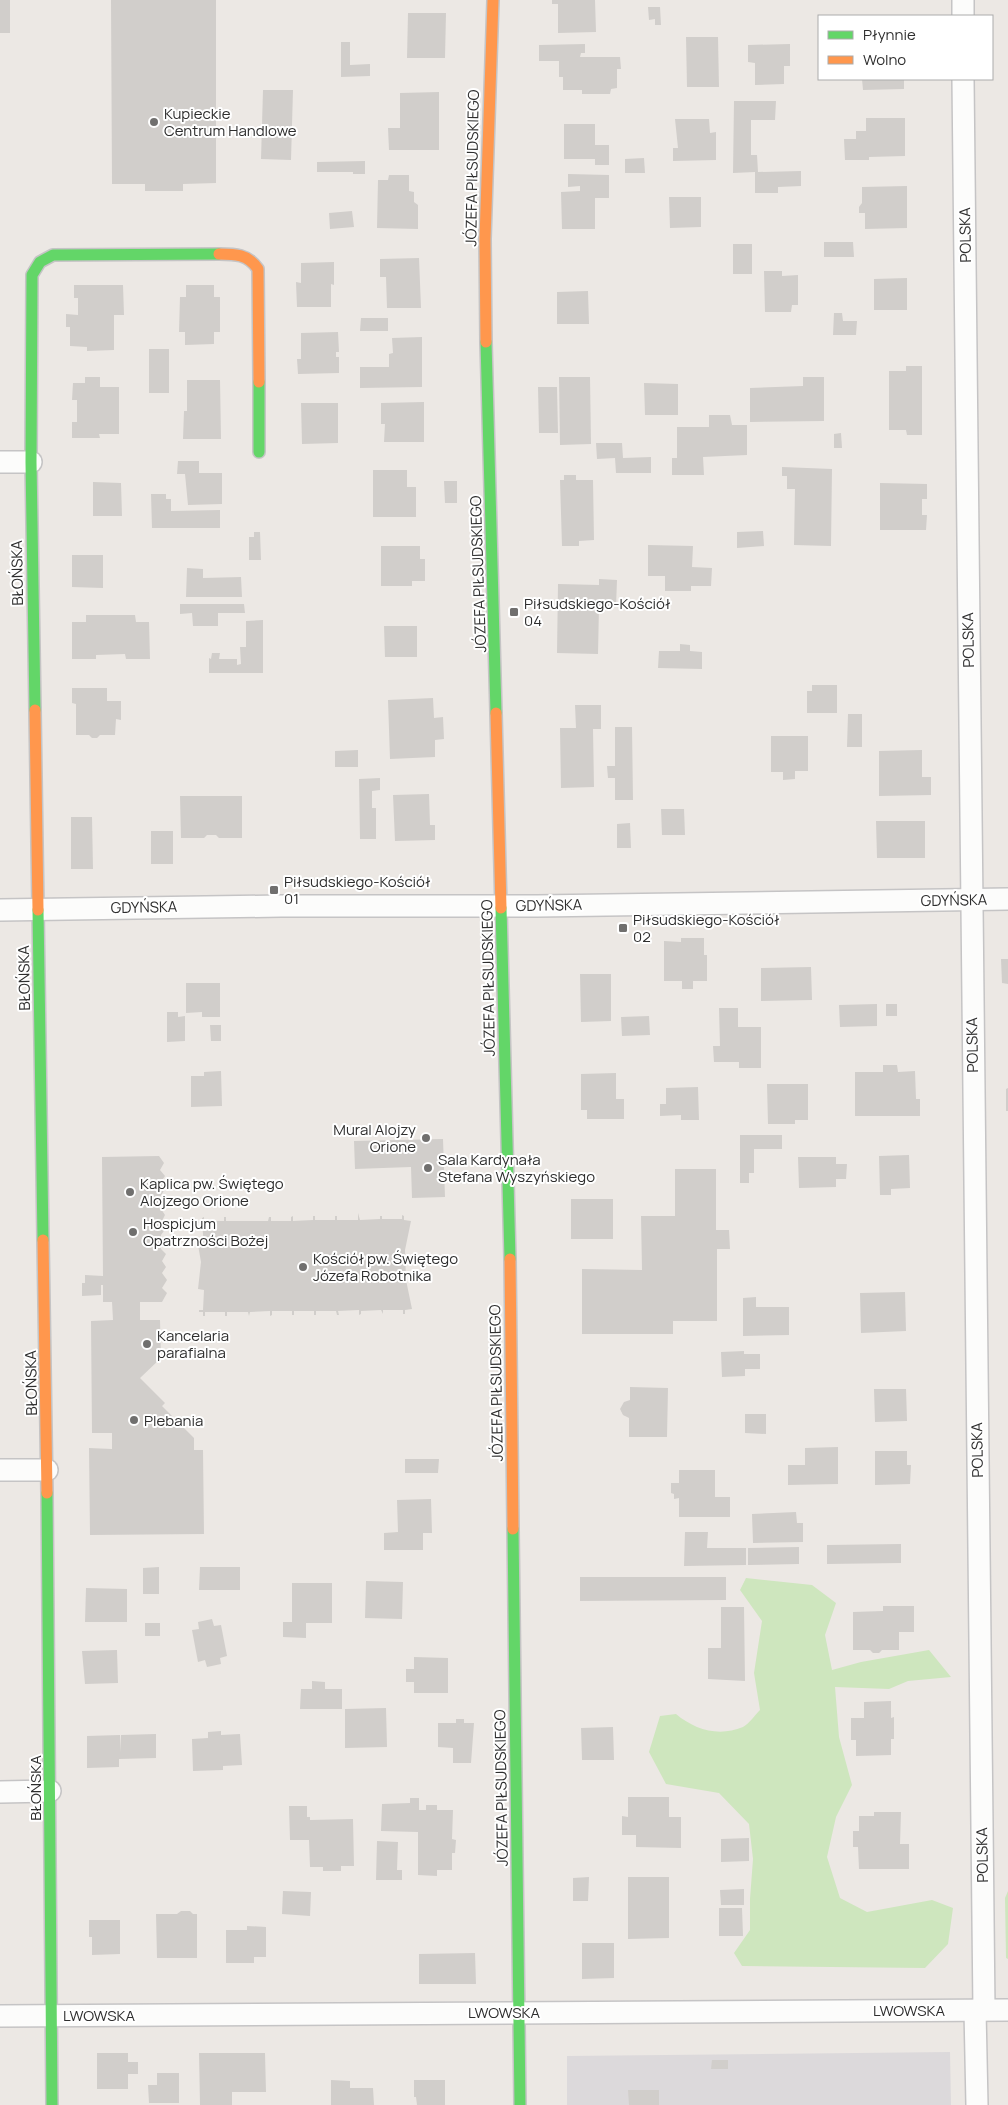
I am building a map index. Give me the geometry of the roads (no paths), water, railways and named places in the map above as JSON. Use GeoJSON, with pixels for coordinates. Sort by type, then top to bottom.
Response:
{"type":"FeatureCollection","features":[{"type":"Feature","properties":{"kind":"street","name":"JÓZEFA PIŁSUDSKIEGO"},"geometry":{"type":"LineString","coordinates":[[493,0],[485,239],[486,373],[509,1202],[520,2105]]}},
{"type":"Feature","properties":{"kind":"street"},"geometry":{"type":"LineString","coordinates":[[963,0],[963,15]]}},
{"type":"Feature","properties":{"kind":"street","name":"POLSKA"},"geometry":{"type":"LineString","coordinates":[[963,80],[980,2010],[976,2105]]}},
{"type":"Feature","properties":{"kind":"street","name":"BŁOŃSKA"},"geometry":{"type":"LineString","coordinates":[[52,2105],[47,1470],[31,462],[32,275],[44,258],[53,255],[236,254],[242,255],[254,262],[258,269],[259,452]]}},
{"type":"Feature","properties":{"kind":"street"},"geometry":{"type":"LineString","coordinates":[[0,462],[31,462]]}},
{"type":"Feature","properties":{"kind":"street","name":"GDYŃSKA"},"geometry":{"type":"LineString","coordinates":[[0,910],[38,908],[502,906],[1008,899]]}},
{"type":"Feature","properties":{"kind":"street"},"geometry":{"type":"LineString","coordinates":[[0,1470],[47,1470]]}},
{"type":"Feature","properties":{"kind":"street"},"geometry":{"type":"LineString","coordinates":[[0,1792],[50,1791]]}},
{"type":"Feature","properties":{"kind":"street","name":"LWOWSKA"},"geometry":{"type":"LineString","coordinates":[[0,2016],[1008,2010]]}},
{"type":"Feature","properties":{"kind":"place","name":"Kupieckie Centrum Handlowe"},"geometry":{"type":"Point","coordinates":[154,122]}},
{"type":"Feature","properties":{"kind":"place","name":"Piłsudskiego-Kościół 04"},"geometry":{"type":"Point","coordinates":[514,612]}},
{"type":"Feature","properties":{"kind":"place","name":"Piłsudskiego-Kościół 01"},"geometry":{"type":"Point","coordinates":[274,890]}},
{"type":"Feature","properties":{"kind":"place","name":"Piłsudskiego-Kościół 02"},"geometry":{"type":"Point","coordinates":[623,928]}},
{"type":"Feature","properties":{"kind":"place","name":"Mural Alojzy Orione"},"geometry":{"type":"Point","coordinates":[426,1138]}},
{"type":"Feature","properties":{"kind":"place","name":"Sala Kardynała Stefana Wyszyńskiego"},"geometry":{"type":"Point","coordinates":[428,1168]}},
{"type":"Feature","properties":{"kind":"place","name":"Kaplica pw. Świętego Alojzego Orione"},"geometry":{"type":"Point","coordinates":[130,1192]}},
{"type":"Feature","properties":{"kind":"place","name":"Hospicjum Opatrzności Bożej"},"geometry":{"type":"Point","coordinates":[133,1232]}},
{"type":"Feature","properties":{"kind":"place","name":"Kościół pw. Świętego Józefa Robotnika"},"geometry":{"type":"Point","coordinates":[303,1267]}},
{"type":"Feature","properties":{"kind":"place","name":"Kancelaria parafialna"},"geometry":{"type":"Point","coordinates":[147,1344]}},
{"type":"Feature","properties":{"kind":"place","name":"Plebania"},"geometry":{"type":"Point","coordinates":[134,1420]}}]}
